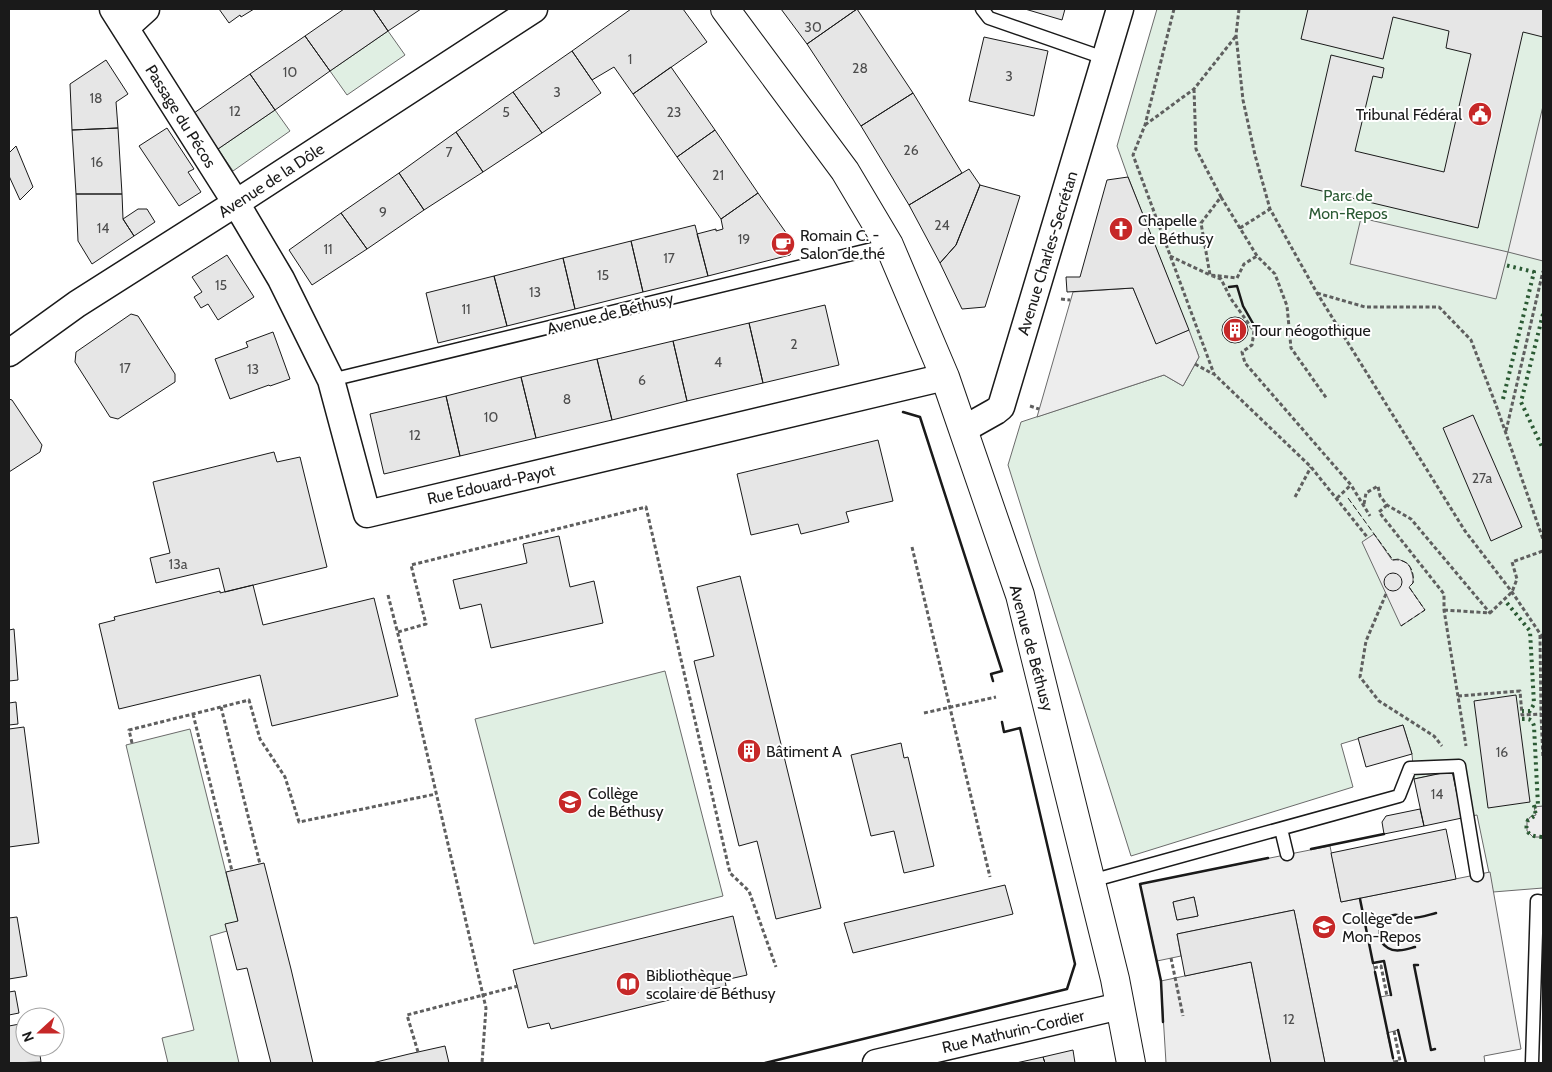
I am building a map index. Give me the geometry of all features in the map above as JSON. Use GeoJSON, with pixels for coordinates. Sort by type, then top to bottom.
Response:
{"type":"FeatureCollection","features":[{"type":"Feature","properties":{"kind":"street","name":"Passage du Pécos"},"geometry":{"type":"LineString","coordinates":[[146,9],[119,19],[236,203]]}},
{"type":"Feature","properties":{"kind":"street","name":"Avenue de la Dôle"},"geometry":{"type":"LineString","coordinates":[[9,353],[76,304],[236,203],[534,9]]}},
{"type":"Feature","properties":{"kind":"street","name":"Avenue de Béthusy"},"geometry":{"type":"LineString","coordinates":[[725,9],[845,171],[889,245],[945,377],[1020,595],[1091,880],[1131,1063]]}},
{"type":"Feature","properties":{"kind":"street","name":"Avenue Charles-Secrétan"},"geometry":{"type":"LineString","coordinates":[[964,429],[1001,407],[1120,9]]}},
{"type":"Feature","properties":{"kind":"street","name":"Rue Edouard-Payot"},"geometry":{"type":"LineString","coordinates":[[236,203],[281,279],[331,380],[367,514],[945,377]]}},
{"type":"Feature","properties":{"kind":"street","name":"Rue Mathurin-Cordier"},"geometry":{"type":"LineString","coordinates":[[876,1063],[1120,1006]]}},
{"type":"Feature","properties":{"kind":"lane"},"geometry":{"type":"LineString","coordinates":[[982,9],[989,18],[1104,58]]}},
{"type":"Feature","properties":{"kind":"lane","name":"Avenue de Béthusy"},"geometry":{"type":"LineString","coordinates":[[331,380],[889,245]]}},
{"type":"Feature","properties":{"kind":"lane"},"geometry":{"type":"LineString","coordinates":[[1091,880],[1399,796],[1410,768],[1459,766],[1478,875]]}},
{"type":"Feature","properties":{"kind":"lane"},"geometry":{"type":"LineString","coordinates":[[1281,829],[1287,854]]}},
{"type":"Feature","properties":{"kind":"lane"},"geometry":{"type":"LineString","coordinates":[[1532,1063],[1537,901],[1543,902]]}},
{"type":"Feature","properties":{"kind":"path"},"geometry":{"type":"LineString","coordinates":[[1174,9],[1145,125],[1133,155],[1214,374]]}},
{"type":"Feature","properties":{"kind":"path"},"geometry":{"type":"LineString","coordinates":[[1239,9],[1236,35],[1243,100],[1254,155],[1270,209],[1317,292],[1465,531],[1512,592],[1542,636],[1541,714],[1543,758]]}},
{"type":"Feature","properties":{"kind":"path"},"geometry":{"type":"LineString","coordinates":[[1145,125],[1194,89],[1236,35]]}},
{"type":"Feature","properties":{"kind":"path"},"geometry":{"type":"LineString","coordinates":[[1194,89],[1196,149],[1221,196],[1257,256],[1275,274],[1287,306],[1291,348],[1326,399]]}},
{"type":"Feature","properties":{"kind":"path"},"geometry":{"type":"LineString","coordinates":[[1210,274],[1201,222],[1221,196]]}},
{"type":"Feature","properties":{"kind":"path"},"geometry":{"type":"LineString","coordinates":[[1240,228],[1270,209]]}},
{"type":"Feature","properties":{"kind":"path"},"geometry":{"type":"LineString","coordinates":[[1170,256],[1221,279],[1231,299],[1254,331],[1252,345],[1242,352],[1245,363],[1351,485],[1370,516]]}},
{"type":"Feature","properties":{"kind":"path"},"geometry":{"type":"LineString","coordinates":[[1210,274],[1237,278],[1244,264],[1257,256]]}},
{"type":"Feature","properties":{"kind":"path"},"geometry":{"type":"LineString","coordinates":[[1506,432],[1543,271]]}},
{"type":"Feature","properties":{"kind":"path"},"geometry":{"type":"LineString","coordinates":[[1317,292],[1365,307],[1439,307],[1470,340],[1506,432],[1543,539]]}},
{"type":"Feature","properties":{"kind":"path"},"geometry":{"type":"LineString","coordinates":[[1195,364],[1214,374],[1311,467],[1368,538]]}},
{"type":"Feature","properties":{"kind":"path"},"geometry":{"type":"LineString","coordinates":[[1296,497],[1311,467]]}},
{"type":"Feature","properties":{"kind":"path"},"geometry":{"type":"LineString","coordinates":[[1336,498],[1351,485]]}},
{"type":"Feature","properties":{"kind":"path"},"geometry":{"type":"LineString","coordinates":[[1364,504],[1366,493],[1378,486],[1380,496],[1387,505],[1411,519],[1490,613]]}},
{"type":"Feature","properties":{"kind":"path"},"geometry":{"type":"LineString","coordinates":[[1386,594],[1366,641],[1360,676],[1379,701],[1434,736],[1459,766],[1469,765],[1444,610],[1444,594],[1379,512],[1387,505]]}},
{"type":"Feature","properties":{"kind":"path"},"geometry":{"type":"LineString","coordinates":[[398,632],[426,624],[411,565],[646,507],[730,874],[749,890],[776,967]]}},
{"type":"Feature","properties":{"kind":"path"},"geometry":{"type":"LineString","coordinates":[[912,547],[990,877]]}},
{"type":"Feature","properties":{"kind":"path"},"geometry":{"type":"LineString","coordinates":[[1444,610],[1490,613],[1512,592],[1517,579],[1512,562],[1543,551]]}},
{"type":"Feature","properties":{"kind":"path"},"geometry":{"type":"LineString","coordinates":[[388,594],[486,1008],[482,1063]]}},
{"type":"Feature","properties":{"kind":"path"},"geometry":{"type":"LineString","coordinates":[[1458,696],[1520,691],[1522,715],[1541,714]]}},
{"type":"Feature","properties":{"kind":"path"},"geometry":{"type":"LineString","coordinates":[[924,713],[996,697]]}},
{"type":"Feature","properties":{"kind":"path"},"geometry":{"type":"LineString","coordinates":[[132,743],[129,730],[248,700],[260,739],[285,777],[299,822],[436,794]]}},
{"type":"Feature","properties":{"kind":"path"},"geometry":{"type":"LineString","coordinates":[[221,707],[260,864]]}},
{"type":"Feature","properties":{"kind":"path"},"geometry":{"type":"LineString","coordinates":[[193,714],[232,871]]}},
{"type":"Feature","properties":{"kind":"path"},"geometry":{"type":"LineString","coordinates":[[1171,958],[1183,1016]]}},
{"type":"Feature","properties":{"kind":"path"},"geometry":{"type":"LineString","coordinates":[[1374,968],[1381,966],[1387,996]]}},
{"type":"Feature","properties":{"kind":"path"},"geometry":{"type":"LineString","coordinates":[[418,1052],[407,1015],[518,986]]}},
{"type":"Feature","properties":{"kind":"path"},"geometry":{"type":"LineString","coordinates":[[1394,1031],[1400,1061],[1394,1062]]}},
{"type":"Feature","properties":{"kind":"green space","name":"Parc de Mon-Repos"},"geometry":{"type":"Polygon","coordinates":[[[1157,9],[1543,9],[1543,888],[1493,892],[1477,815],[1462,818],[1452,771],[1414,779],[1412,754],[1403,725],[1341,744],[1353,787],[1131,856],[1008,465],[1021,422],[1164,375],[1183,386],[1199,357],[1117,146],[1157,9]]]}},
{"type":"Feature","properties":{"kind":"green space"},"geometry":{"type":"Polygon","coordinates":[[[388,31],[405,55],[347,95],[330,71],[388,31]]]}},
{"type":"Feature","properties":{"kind":"green space"},"geometry":{"type":"Polygon","coordinates":[[[275,110],[290,131],[233,171],[218,149],[275,110]]]}},
{"type":"Feature","properties":{"kind":"green space"},"geometry":{"type":"Polygon","coordinates":[[[665,671],[723,896],[534,944],[475,719],[665,671]]]}},
{"type":"Feature","properties":{"kind":"green space"},"geometry":{"type":"Polygon","coordinates":[[[190,729],[238,921],[227,931],[210,936],[239,1063],[168,1063],[162,1038],[194,1030],[126,745],[190,729]]]}},
{"type":"Feature","properties":{"kind":"shaded area"},"geometry":{"type":"Polygon","coordinates":[[[1543,106],[1543,261],[1508,252],[1543,106]]]}},
{"type":"Feature","properties":{"kind":"shaded area"},"geometry":{"type":"Polygon","coordinates":[[[1361,218],[1508,252],[1496,299],[1350,264],[1361,218]]]}},
{"type":"Feature","properties":{"kind":"shaded area"},"geometry":{"type":"Polygon","coordinates":[[[1133,288],[1156,343],[1189,330],[1199,357],[1183,386],[1164,375],[1037,417],[1073,292],[1133,288]]]}},
{"type":"Feature","properties":{"kind":"shaded area"},"geometry":{"type":"Polygon","coordinates":[[[1374,534],[1392,560],[1398,559],[1407,563],[1410,567],[1413,583],[1409,587],[1425,610],[1401,626],[1362,542],[1374,534]]]}},
{"type":"Feature","properties":{"kind":"shaded area"},"geometry":{"type":"Polygon","coordinates":[[[1543,806],[1543,837],[1533,837],[1527,831],[1527,822],[1530,817],[1536,815],[1534,807],[1543,806]]]}},
{"type":"Feature","properties":{"kind":"shaded area"},"geometry":{"type":"Polygon","coordinates":[[[1330,846],[1341,902],[1490,872],[1521,1049],[1484,1056],[1485,1063],[1406,1063],[1398,1030],[1387,1033],[1394,1063],[1325,1063],[1294,910],[1177,934],[1181,956],[1157,961],[1140,884],[1330,846]],[[1194,897],[1173,902],[1177,920],[1198,916],[1194,897]],[[1384,961],[1373,963],[1380,997],[1391,995],[1384,961]]]}},
{"type":"Feature","properties":{"kind":"shaded area"},"geometry":{"type":"Polygon","coordinates":[[[1251,962],[1271,1063],[1166,1063],[1161,981],[1251,962]]]}},
{"type":"Feature","properties":{"kind":"building"},"geometry":{"type":"Polygon","coordinates":[[[219,9],[254,9],[241,17],[240,15],[229,23],[219,9]]]}},
{"type":"Feature","properties":{"kind":"building"},"geometry":{"type":"Polygon","coordinates":[[[344,9],[373,9],[388,31],[330,71],[305,36],[344,9]]]}},
{"type":"Feature","properties":{"kind":"building"},"geometry":{"type":"Polygon","coordinates":[[[373,9],[421,9],[388,31],[373,9]]]}},
{"type":"Feature","properties":{"kind":"building"},"geometry":{"type":"Polygon","coordinates":[[[631,9],[683,9],[707,42],[633,94],[614,67],[592,80],[572,51],[631,9]]]}},
{"type":"Feature","properties":{"kind":"building"},"geometry":{"type":"Polygon","coordinates":[[[781,9],[857,9],[807,44],[781,9]]]}},
{"type":"Feature","properties":{"kind":"building"},"geometry":{"type":"Polygon","coordinates":[[[857,9],[913,93],[861,126],[807,44],[857,9]]]}},
{"type":"Feature","properties":{"kind":"building"},"geometry":{"type":"Polygon","coordinates":[[[1025,9],[1065,9],[1062,20],[1025,9]]]}},
{"type":"Feature","properties":{"kind":"building","name":"Tribunal Fédéral"},"geometry":{"type":"Polygon","coordinates":[[[1308,9],[1543,9],[1543,37],[1523,32],[1478,228],[1301,186],[1331,55],[1384,68],[1382,78],[1373,76],[1355,151],[1444,172],[1471,54],[1446,48],[1449,31],[1393,17],[1383,59],[1301,39],[1308,9]]]}},
{"type":"Feature","properties":{"kind":"building"},"geometry":{"type":"Polygon","coordinates":[[[305,36],[330,71],[275,110],[250,74],[305,36]]]}},
{"type":"Feature","properties":{"kind":"building"},"geometry":{"type":"Polygon","coordinates":[[[984,37],[1048,51],[1034,116],[969,101],[984,37]]]}},
{"type":"Feature","properties":{"kind":"building"},"geometry":{"type":"Polygon","coordinates":[[[572,51],[601,93],[542,133],[513,92],[572,51]]]}},
{"type":"Feature","properties":{"kind":"building"},"geometry":{"type":"Polygon","coordinates":[[[106,60],[128,94],[116,102],[118,128],[72,130],[70,84],[106,60]]]}},
{"type":"Feature","properties":{"kind":"building"},"geometry":{"type":"Polygon","coordinates":[[[671,67],[715,130],[677,157],[633,94],[671,67]]]}},
{"type":"Feature","properties":{"kind":"building"},"geometry":{"type":"Polygon","coordinates":[[[250,74],[275,110],[218,149],[194,113],[250,74]]]}},
{"type":"Feature","properties":{"kind":"building"},"geometry":{"type":"Polygon","coordinates":[[[513,92],[542,133],[483,172],[456,132],[513,92]]]}},
{"type":"Feature","properties":{"kind":"building"},"geometry":{"type":"Polygon","coordinates":[[[913,93],[962,173],[909,205],[861,126],[913,93]]]}},
{"type":"Feature","properties":{"kind":"building"},"geometry":{"type":"Polygon","coordinates":[[[118,128],[122,194],[76,194],[72,130],[118,128]]]}},
{"type":"Feature","properties":{"kind":"building"},"geometry":{"type":"Polygon","coordinates":[[[167,128],[194,169],[188,172],[201,192],[179,206],[139,146],[167,128]]]}},
{"type":"Feature","properties":{"kind":"building"},"geometry":{"type":"Polygon","coordinates":[[[715,130],[758,193],[721,219],[677,157],[715,130]]]}},
{"type":"Feature","properties":{"kind":"building"},"geometry":{"type":"Polygon","coordinates":[[[456,132],[483,172],[424,210],[399,173],[456,132]]]}},
{"type":"Feature","properties":{"kind":"building"},"geometry":{"type":"Polygon","coordinates":[[[16,146],[33,187],[20,200],[9,176],[9,153],[16,146]]]}},
{"type":"Feature","properties":{"kind":"building"},"geometry":{"type":"Polygon","coordinates":[[[969,169],[980,185],[956,245],[940,263],[909,205],[969,169]]]}},
{"type":"Feature","properties":{"kind":"building"},"geometry":{"type":"Polygon","coordinates":[[[399,173],[424,210],[367,249],[341,213],[399,173]]]}},
{"type":"Feature","properties":{"kind":"building","name":"Chapelle de Béthusy"},"geometry":{"type":"Polygon","coordinates":[[[1128,177],[1189,330],[1156,344],[1133,288],[1067,292],[1066,277],[1080,277],[1107,180],[1128,177]]]}},
{"type":"Feature","properties":{"kind":"building"},"geometry":{"type":"Polygon","coordinates":[[[980,185],[1020,196],[985,307],[962,309],[940,263],[956,245],[980,185]]]}},
{"type":"Feature","properties":{"kind":"building"},"geometry":{"type":"Polygon","coordinates":[[[758,193],[794,244],[790,255],[708,276],[697,234],[723,229],[721,219],[758,193]]]}},
{"type":"Feature","properties":{"kind":"building"},"geometry":{"type":"Polygon","coordinates":[[[76,194],[122,194],[123,219],[134,236],[92,264],[78,241],[76,194]]]}},
{"type":"Feature","properties":{"kind":"building"},"geometry":{"type":"Polygon","coordinates":[[[138,209],[147,209],[155,222],[134,236],[123,219],[138,209]]]}},
{"type":"Feature","properties":{"kind":"building"},"geometry":{"type":"Polygon","coordinates":[[[341,213],[367,249],[312,285],[289,250],[341,213]]]}},
{"type":"Feature","properties":{"kind":"building"},"geometry":{"type":"Polygon","coordinates":[[[695,225],[708,276],[643,292],[631,241],[695,225]]]}},
{"type":"Feature","properties":{"kind":"building"},"geometry":{"type":"Polygon","coordinates":[[[631,241],[643,292],[575,309],[563,258],[631,241]]]}},
{"type":"Feature","properties":{"kind":"building"},"geometry":{"type":"Polygon","coordinates":[[[227,255],[254,297],[218,320],[208,304],[201,308],[194,297],[202,292],[192,277],[227,255]]]}},
{"type":"Feature","properties":{"kind":"building"},"geometry":{"type":"Polygon","coordinates":[[[563,258],[575,309],[507,326],[494,276],[563,258]]]}},
{"type":"Feature","properties":{"kind":"building"},"geometry":{"type":"Polygon","coordinates":[[[494,276],[507,326],[438,343],[426,293],[494,276]]]}},
{"type":"Feature","properties":{"kind":"building"},"geometry":{"type":"Polygon","coordinates":[[[825,305],[839,365],[763,383],[749,323],[825,305]]]}},
{"type":"Feature","properties":{"kind":"building"},"geometry":{"type":"Polygon","coordinates":[[[131,314],[138,316],[175,374],[175,382],[118,419],[110,417],[75,362],[76,352],[131,314]]]}},
{"type":"Feature","properties":{"kind":"building","name":"Tour néogothique"},"geometry":{"type":"Polygon","coordinates":[[[1235,317],[1244,321],[1248,330],[1244,339],[1235,343],[1226,339],[1222,330],[1226,321],[1235,317]]]}},
{"type":"Feature","properties":{"kind":"building"},"geometry":{"type":"Polygon","coordinates":[[[749,323],[763,383],[687,401],[673,341],[749,323]]]}},
{"type":"Feature","properties":{"kind":"building"},"geometry":{"type":"Polygon","coordinates":[[[273,332],[290,379],[230,399],[215,359],[248,347],[246,342],[273,332]]]}},
{"type":"Feature","properties":{"kind":"building"},"geometry":{"type":"Polygon","coordinates":[[[673,341],[687,401],[612,420],[597,359],[673,341]]]}},
{"type":"Feature","properties":{"kind":"building"},"geometry":{"type":"Polygon","coordinates":[[[597,359],[612,420],[536,438],[521,377],[597,359]]]}},
{"type":"Feature","properties":{"kind":"building"},"geometry":{"type":"Polygon","coordinates":[[[521,377],[536,438],[460,456],[446,396],[521,377]]]}},
{"type":"Feature","properties":{"kind":"building"},"geometry":{"type":"Polygon","coordinates":[[[446,396],[460,456],[384,474],[370,414],[446,396]]]}},
{"type":"Feature","properties":{"kind":"building"},"geometry":{"type":"Polygon","coordinates":[[[9,399],[12,400],[42,445],[40,452],[9,472],[9,399]]]}},
{"type":"Feature","properties":{"kind":"building"},"geometry":{"type":"Polygon","coordinates":[[[1473,415],[1522,527],[1491,541],[1443,428],[1473,415]]]}},
{"type":"Feature","properties":{"kind":"building"},"geometry":{"type":"Polygon","coordinates":[[[878,440],[893,501],[846,512],[849,522],[801,534],[798,524],[751,535],[737,474],[878,440]]]}},
{"type":"Feature","properties":{"kind":"building"},"geometry":{"type":"Polygon","coordinates":[[[274,452],[277,462],[300,457],[327,567],[225,592],[219,568],[156,583],[150,558],[170,553],[153,482],[274,452]]]}},
{"type":"Feature","properties":{"kind":"building"},"geometry":{"type":"Polygon","coordinates":[[[559,536],[570,587],[594,581],[603,623],[491,648],[481,604],[460,609],[453,580],[527,563],[523,544],[559,536]]]}},
{"type":"Feature","properties":{"kind":"building"},"geometry":{"type":"Polygon","coordinates":[[[1393,573],[1399,576],[1402,582],[1399,588],[1393,591],[1387,588],[1384,582],[1387,576],[1393,573]]]}},
{"type":"Feature","properties":{"kind":"building","name":"Bâtiment A"},"geometry":{"type":"Polygon","coordinates":[[[740,576],[821,908],[776,919],[757,841],[739,846],[694,661],[714,656],[697,587],[740,576]]]}},
{"type":"Feature","properties":{"kind":"building"},"geometry":{"type":"Polygon","coordinates":[[[253,585],[263,625],[374,598],[398,696],[272,726],[260,675],[119,709],[99,624],[115,620],[114,617],[220,591],[220,593],[253,585]]]}},
{"type":"Feature","properties":{"kind":"building"},"geometry":{"type":"Polygon","coordinates":[[[14,629],[18,680],[9,681],[9,630],[14,629]]]}},
{"type":"Feature","properties":{"kind":"building"},"geometry":{"type":"Polygon","coordinates":[[[1516,695],[1530,802],[1488,808],[1474,701],[1516,695]]]}},
{"type":"Feature","properties":{"kind":"building"},"geometry":{"type":"Polygon","coordinates":[[[16,702],[18,724],[9,725],[9,703],[16,702]]]}},
{"type":"Feature","properties":{"kind":"building"},"geometry":{"type":"Polygon","coordinates":[[[1403,725],[1412,754],[1366,767],[1358,738],[1403,725]]]}},
{"type":"Feature","properties":{"kind":"building"},"geometry":{"type":"Polygon","coordinates":[[[24,727],[39,843],[9,847],[9,729],[24,727]]]}},
{"type":"Feature","properties":{"kind":"building"},"geometry":{"type":"Polygon","coordinates":[[[901,743],[904,758],[908,757],[934,866],[904,873],[894,831],[871,836],[851,755],[901,743]]]}},
{"type":"Feature","properties":{"kind":"building"},"geometry":{"type":"Polygon","coordinates":[[[1452,771],[1462,818],[1424,826],[1414,779],[1452,771]]]}},
{"type":"Feature","properties":{"kind":"building"},"geometry":{"type":"Polygon","coordinates":[[[1420,809],[1424,826],[1384,834],[1382,822],[1386,816],[1420,809]]]}},
{"type":"Feature","properties":{"kind":"building"},"geometry":{"type":"Polygon","coordinates":[[[1446,829],[1456,879],[1341,902],[1331,853],[1446,829]]]}},
{"type":"Feature","properties":{"kind":"building"},"geometry":{"type":"Polygon","coordinates":[[[264,863],[313,1063],[271,1063],[247,968],[237,970],[225,924],[238,921],[226,872],[264,863]]]}},
{"type":"Feature","properties":{"kind":"building"},"geometry":{"type":"Polygon","coordinates":[[[1005,885],[1013,914],[853,953],[844,923],[1005,885]]]}},
{"type":"Feature","properties":{"kind":"building"},"geometry":{"type":"Polygon","coordinates":[[[1194,897],[1198,916],[1177,920],[1173,902],[1194,897]]]}},
{"type":"Feature","properties":{"kind":"building"},"geometry":{"type":"Polygon","coordinates":[[[1294,910],[1325,1063],[1271,1063],[1251,962],[1185,976],[1177,934],[1294,910]]]}},
{"type":"Feature","properties":{"kind":"building"},"geometry":{"type":"Polygon","coordinates":[[[733,916],[747,975],[725,980],[726,986],[551,1029],[549,1023],[528,1028],[513,970],[733,916]]]}},
{"type":"Feature","properties":{"kind":"building"},"geometry":{"type":"Polygon","coordinates":[[[17,917],[27,976],[9,979],[9,918],[17,917]]]}},
{"type":"Feature","properties":{"kind":"building"},"geometry":{"type":"Polygon","coordinates":[[[15,991],[18,1007],[15,1007],[15,1014],[9,1015],[9,992],[15,991]]]}},
{"type":"Feature","properties":{"kind":"building"},"geometry":{"type":"Polygon","coordinates":[[[15,1025],[15,1057],[40,1057],[41,1062],[9,1063],[9,1026],[15,1025]]]}},
{"type":"Feature","properties":{"kind":"building"},"geometry":{"type":"Polygon","coordinates":[[[445,1046],[449,1063],[372,1063],[409,1054],[445,1046]]]}},
{"type":"Feature","properties":{"kind":"building"},"geometry":{"type":"Polygon","coordinates":[[[1073,1050],[1075,1063],[1045,1063],[1043,1057],[1073,1050]]]}},
{"type":"Feature","properties":{"kind":"building"},"geometry":{"type":"Polygon","coordinates":[[[1043,1057],[1045,1063],[1016,1063],[1043,1057]]]}},
{"type":"Feature","properties":{"kind":"hedge"},"geometry":{"type":"LineString","coordinates":[[1503,399],[1534,272],[1505,265]]}},
{"type":"Feature","properties":{"kind":"hedge"},"geometry":{"type":"LineString","coordinates":[[1543,314],[1521,402],[1543,449]]}},
{"type":"Feature","properties":{"kind":"hedge"},"geometry":{"type":"LineString","coordinates":[[1507,603],[1530,631],[1534,704],[1530,711],[1522,711]]}},
{"type":"Feature","properties":{"kind":"hedge"},"geometry":{"type":"LineString","coordinates":[[1522,719],[1531,720],[1534,726],[1538,806],[1534,807],[1536,815],[1528,820],[1527,831],[1532,835],[1543,837]]}},
{"type":"Feature","properties":{"kind":"fence"},"geometry":{"type":"LineString","coordinates":[[1348,498],[1393,560],[1406,563],[1413,573],[1413,583],[1409,587],[1425,610],[1401,626]]}},
{"type":"Feature","properties":{"kind":"wall"},"geometry":{"type":"LineString","coordinates":[[1229,287],[1237,286],[1243,306],[1255,327]]}},
{"type":"Feature","properties":{"kind":"wall"},"geometry":{"type":"LineString","coordinates":[[903,412],[920,417],[1002,671],[991,674],[993,681]]}},
{"type":"Feature","properties":{"kind":"wall"},"geometry":{"type":"LineString","coordinates":[[765,1063],[1067,989],[1075,964],[1020,728],[1004,732],[1002,722]]}},
{"type":"Feature","properties":{"kind":"wall"},"geometry":{"type":"LineString","coordinates":[[1311,849],[1384,834]]}},
{"type":"Feature","properties":{"kind":"wall"},"geometry":{"type":"LineString","coordinates":[[1163,1022],[1161,981],[1140,884],[1268,858]]}},
{"type":"Feature","properties":{"kind":"wall"},"geometry":{"type":"LineString","coordinates":[[1360,899],[1373,963],[1384,961],[1391,995]]}},
{"type":"Feature","properties":{"kind":"wall"},"geometry":{"type":"LineString","coordinates":[[1415,947],[1394,950],[1384,945],[1380,938],[1380,929],[1383,921],[1393,915],[1412,918],[1436,913]]}},
{"type":"Feature","properties":{"kind":"wall"},"geometry":{"type":"LineString","coordinates":[[1418,965],[1414,965],[1431,1050],[1435,1049]]}},
{"type":"Feature","properties":{"kind":"wall"},"geometry":{"type":"LineString","coordinates":[[1375,972],[1393,1058]]}},
{"type":"Feature","properties":{"kind":"wall"},"geometry":{"type":"LineString","coordinates":[[1398,1030],[1406,1063]]}},
{"type":"Feature","properties":{"kind":"place","name":"Tribunal Fédéral"},"geometry":{"type":"Point","coordinates":[1480,114]}},
{"type":"Feature","properties":{"kind":"place","name":"Chapelle de Béthusy"},"geometry":{"type":"Point","coordinates":[1121,229]}},
{"type":"Feature","properties":{"kind":"place","name":"Romain C. - Salon de thé"},"geometry":{"type":"Point","coordinates":[783,244]}},
{"type":"Feature","properties":{"kind":"place","name":"Tour néogothique"},"geometry":{"type":"Point","coordinates":[1235,330]}},
{"type":"Feature","properties":{"kind":"place","name":"Bâtiment A"},"geometry":{"type":"Point","coordinates":[749,751]}},
{"type":"Feature","properties":{"kind":"place","name":"Collège de Béthusy"},"geometry":{"type":"Point","coordinates":[570,802]}},
{"type":"Feature","properties":{"kind":"place","name":"Collège de Mon-Repos"},"geometry":{"type":"Point","coordinates":[1324,927]}},
{"type":"Feature","properties":{"kind":"place","name":"Bibliothèque scolaire de Béthusy"},"geometry":{"type":"Point","coordinates":[628,984]}}]}
